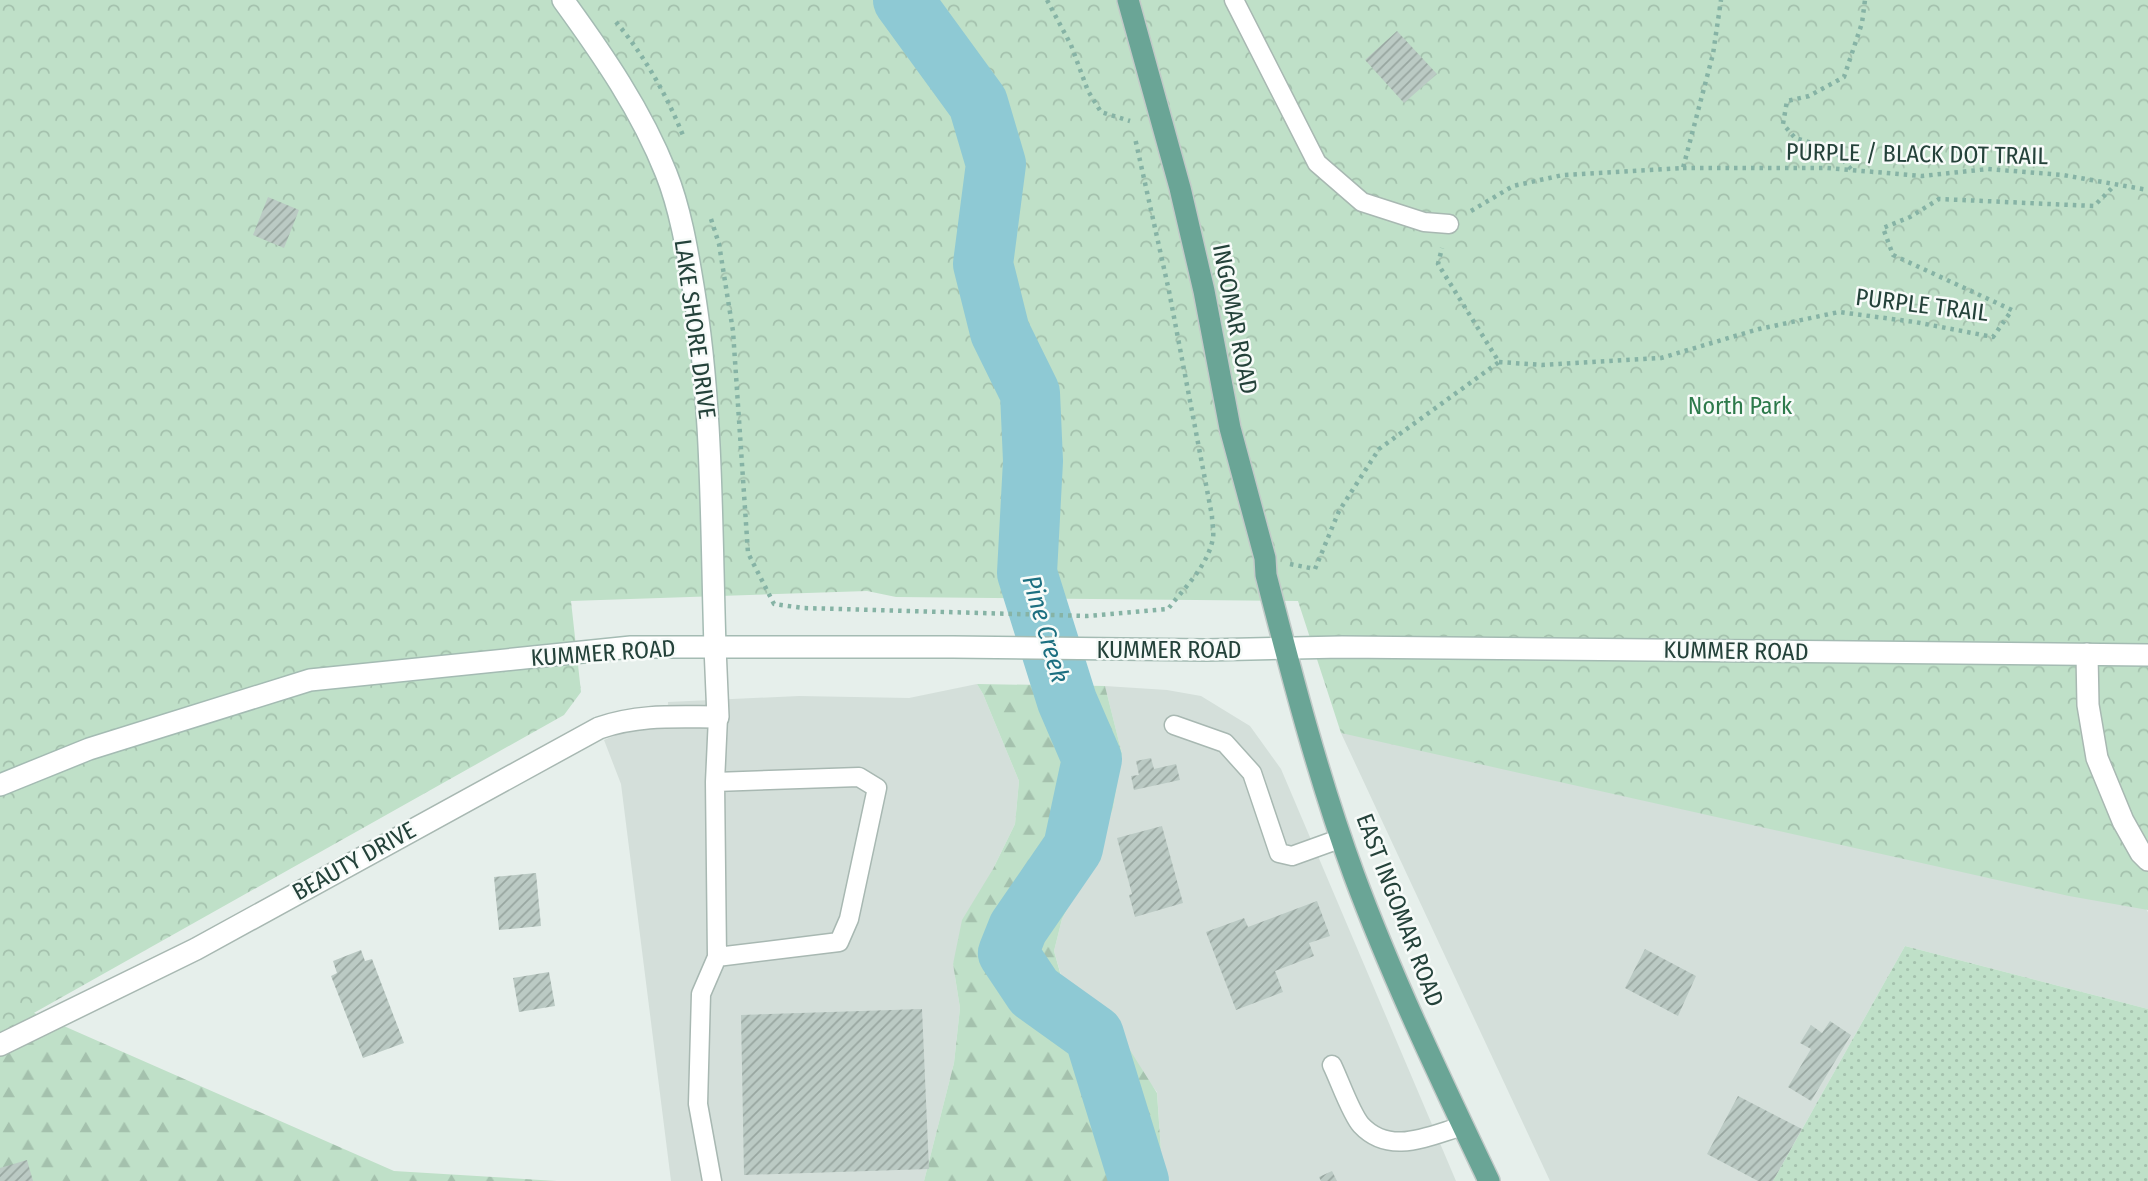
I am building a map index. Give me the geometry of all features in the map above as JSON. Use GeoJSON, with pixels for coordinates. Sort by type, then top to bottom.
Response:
{"type":"FeatureCollection","features":[{"type":"Feature","properties":{"kind":"main road","name":"INGOMAR ROAD"},"geometry":{"type":"LineString","coordinates":[[1128,0],[1180,188],[1204,291],[1230,428],[1265,558],[1266,575],[1285,649]]}},
{"type":"Feature","properties":{"kind":"main road","name":"EAST INGOMAR ROAD"},"geometry":{"type":"LineString","coordinates":[[1285,649],[1307,732],[1382,949],[1489,1181]]}},
{"type":"Feature","properties":{"kind":"street","name":"LAKE SHORE DRIVE"},"geometry":{"type":"LineString","coordinates":[[563,0],[601,51],[645,124],[667,176],[686,245],[699,324],[709,431],[718,717]]}},
{"type":"Feature","properties":{"kind":"street","name":"KUMMER ROAD"},"geometry":{"type":"LineString","coordinates":[[0,785],[89,749],[310,680],[631,647],[1097,650],[1354,647],[2148,655]]}},
{"type":"Feature","properties":{"kind":"street"},"geometry":{"type":"LineString","coordinates":[[2087,654],[2088,705],[2097,758],[2123,821],[2141,853],[2148,860]]}},
{"type":"Feature","properties":{"kind":"street","name":"BEAUTY DRIVE"},"geometry":{"type":"LineString","coordinates":[[0,1045],[196,949],[599,728],[641,717],[718,717]]}},
{"type":"Feature","properties":{"kind":"lane"},"geometry":{"type":"LineString","coordinates":[[1234,0],[1317,163],[1362,202],[1423,222],[1449,224]]}},
{"type":"Feature","properties":{"kind":"lane"},"geometry":{"type":"LineString","coordinates":[[712,1181],[698,1104],[702,994],[717,957],[715,782],[718,717]]}},
{"type":"Feature","properties":{"kind":"lane"},"geometry":{"type":"LineString","coordinates":[[1174,725],[1225,743],[1252,773],[1279,853],[1292,856],[1342,838]]}},
{"type":"Feature","properties":{"kind":"lane"},"geometry":{"type":"LineString","coordinates":[[715,782],[859,778],[877,788],[849,919],[839,942],[717,957]]}},
{"type":"Feature","properties":{"kind":"lane"},"geometry":{"type":"LineString","coordinates":[[1332,1065],[1359,1124],[1382,1141],[1407,1142],[1463,1126]]}},
{"type":"Feature","properties":{"kind":"path"},"geometry":{"type":"LineString","coordinates":[[1047,0],[1072,45],[1087,91],[1101,112],[1130,121],[1127,109]]}},
{"type":"Feature","properties":{"kind":"path"},"geometry":{"type":"LineString","coordinates":[[1265,558],[1315,569],[1339,510],[1379,449],[1499,362],[1438,264],[1449,224],[1513,186],[1563,175],[1683,168],[1713,54],[1721,0]]}},
{"type":"Feature","properties":{"kind":"path"},"geometry":{"type":"LineString","coordinates":[[1852,170],[1833,149],[1795,138],[1783,124],[1787,102],[1809,96],[1844,77],[1862,23],[1865,0]]}},
{"type":"Feature","properties":{"kind":"path"},"geometry":{"type":"LineString","coordinates":[[614,20],[631,39],[674,113],[688,149]]}},
{"type":"Feature","properties":{"kind":"path"},"geometry":{"type":"LineString","coordinates":[[708,209],[719,244],[733,331],[748,553],[774,604],[803,608],[1087,616],[1168,609],[1200,569],[1213,539],[1212,516],[1169,291],[1134,134]]}},
{"type":"Feature","properties":{"kind":"path","name":"PURPLE / BLACK DOT TRAIL"},"geometry":{"type":"LineString","coordinates":[[1683,168],[1852,170],[1922,176],[1988,169],[2063,175],[2148,190]]}},
{"type":"Feature","properties":{"kind":"path","name":"PURPLE TRAIL"},"geometry":{"type":"LineString","coordinates":[[1499,362],[1542,365],[1661,358],[1759,329],[1839,312],[1915,322],[1993,337],[2012,310],[1893,255],[1883,228],[1910,217],[1939,199],[2094,206],[2114,186]]}},
{"type":"Feature","properties":{"kind":"shaded area"},"geometry":{"type":"Polygon","coordinates":[[[977,684],[1019,781],[1015,824],[953,964],[960,1008],[954,1063],[924,1181],[671,1181],[621,784],[604,740],[633,728],[669,728],[668,702],[799,696],[909,698],[977,684]]]}},
{"type":"Feature","properties":{"kind":"shaded area"},"geometry":{"type":"Polygon","coordinates":[[[1105,686],[1167,690],[1201,696],[1250,726],[1281,769],[1456,1181],[1163,1181],[1157,1092],[1061,975],[1054,951],[1062,919],[1093,859],[1113,807],[1122,754],[1105,686]]]}},
{"type":"Feature","properties":{"kind":"shaded area"},"geometry":{"type":"Polygon","coordinates":[[[1354,709],[2084,818],[2148,912],[2148,1009],[1905,946],[1773,1181],[1550,1181],[1341,733],[1354,709]]]}},
{"type":"Feature","properties":{"kind":"green space","name":"North Park"},"geometry":{"type":"Polygon","coordinates":[[[0,0],[2148,0],[2148,910],[2069,896],[1341,733],[1298,601],[896,597],[867,591],[571,601],[581,692],[564,715],[0,1032],[0,0]]]}},
{"type":"Feature","properties":{"kind":"green space"},"geometry":{"type":"Polygon","coordinates":[[[977,684],[1105,686],[1122,754],[1113,808],[1093,859],[1062,919],[1054,951],[1061,976],[1116,1028],[1157,1093],[1163,1181],[924,1181],[954,1063],[960,1008],[953,964],[962,920],[993,869],[1015,824],[1019,781],[977,684]]]}},
{"type":"Feature","properties":{"kind":"green space"},"geometry":{"type":"Polygon","coordinates":[[[1905,946],[2148,1009],[2148,1181],[1773,1181],[1905,946]]]}},
{"type":"Feature","properties":{"kind":"green space"},"geometry":{"type":"Polygon","coordinates":[[[0,998],[394,1171],[557,1181],[0,1181],[0,998]]]}},
{"type":"Feature","properties":{"kind":"building"},"geometry":{"type":"Polygon","coordinates":[[[1397,31],[1437,74],[1404,103],[1365,60],[1397,31]]]}},
{"type":"Feature","properties":{"kind":"building"},"geometry":{"type":"Polygon","coordinates":[[[268,197],[299,210],[284,248],[253,235],[268,197]]]}},
{"type":"Feature","properties":{"kind":"building"},"geometry":{"type":"Polygon","coordinates":[[[1151,758],[1154,769],[1176,764],[1180,780],[1134,790],[1131,776],[1139,775],[1136,761],[1151,758]]]}},
{"type":"Feature","properties":{"kind":"building"},"geometry":{"type":"Polygon","coordinates":[[[1162,826],[1183,903],[1135,917],[1129,895],[1132,894],[1117,838],[1162,826]]]}},
{"type":"Feature","properties":{"kind":"building"},"geometry":{"type":"Polygon","coordinates":[[[536,873],[541,926],[499,930],[494,877],[536,873]]]}},
{"type":"Feature","properties":{"kind":"building"},"geometry":{"type":"Polygon","coordinates":[[[1317,901],[1330,936],[1309,943],[1314,956],[1275,971],[1283,992],[1236,1010],[1206,932],[1244,918],[1248,927],[1317,901]]]}},
{"type":"Feature","properties":{"kind":"building"},"geometry":{"type":"Polygon","coordinates":[[[1645,949],[1696,976],[1678,1016],[1625,988],[1645,949]]]}},
{"type":"Feature","properties":{"kind":"building"},"geometry":{"type":"Polygon","coordinates":[[[361,950],[365,961],[372,959],[404,1043],[363,1058],[331,976],[337,973],[333,961],[361,950]]]}},
{"type":"Feature","properties":{"kind":"building"},"geometry":{"type":"Polygon","coordinates":[[[549,972],[555,1006],[519,1012],[513,978],[549,972]]]}},
{"type":"Feature","properties":{"kind":"building"},"geometry":{"type":"Polygon","coordinates":[[[922,1009],[929,1169],[744,1175],[741,1015],[922,1009]]]}},
{"type":"Feature","properties":{"kind":"building"},"geometry":{"type":"Polygon","coordinates":[[[1830,1021],[1851,1035],[1811,1101],[1788,1087],[1811,1049],[1800,1043],[1811,1025],[1822,1033],[1830,1021]]]}},
{"type":"Feature","properties":{"kind":"building"},"geometry":{"type":"Polygon","coordinates":[[[1738,1096],[1802,1129],[1773,1181],[1758,1181],[1707,1154],[1738,1096]]]}},
{"type":"Feature","properties":{"kind":"building"},"geometry":{"type":"Polygon","coordinates":[[[27,1160],[33,1181],[0,1181],[0,1168],[27,1160]]]}},
{"type":"Feature","properties":{"kind":"building"},"geometry":{"type":"Polygon","coordinates":[[[1332,1171],[1337,1181],[1321,1181],[1319,1177],[1332,1171]]]}},
{"type":"Feature","properties":{"kind":"waterway","name":"Pine Creek"},"geometry":{"type":"LineString","coordinates":[[903,0],[978,103],[996,164],[983,264],[1000,332],[1030,393],[1033,461],[1027,573],[1067,701],[1092,759],[1073,848],[1018,928],[1008,953],[1034,992],[1094,1035],[1139,1181]]}}]}
